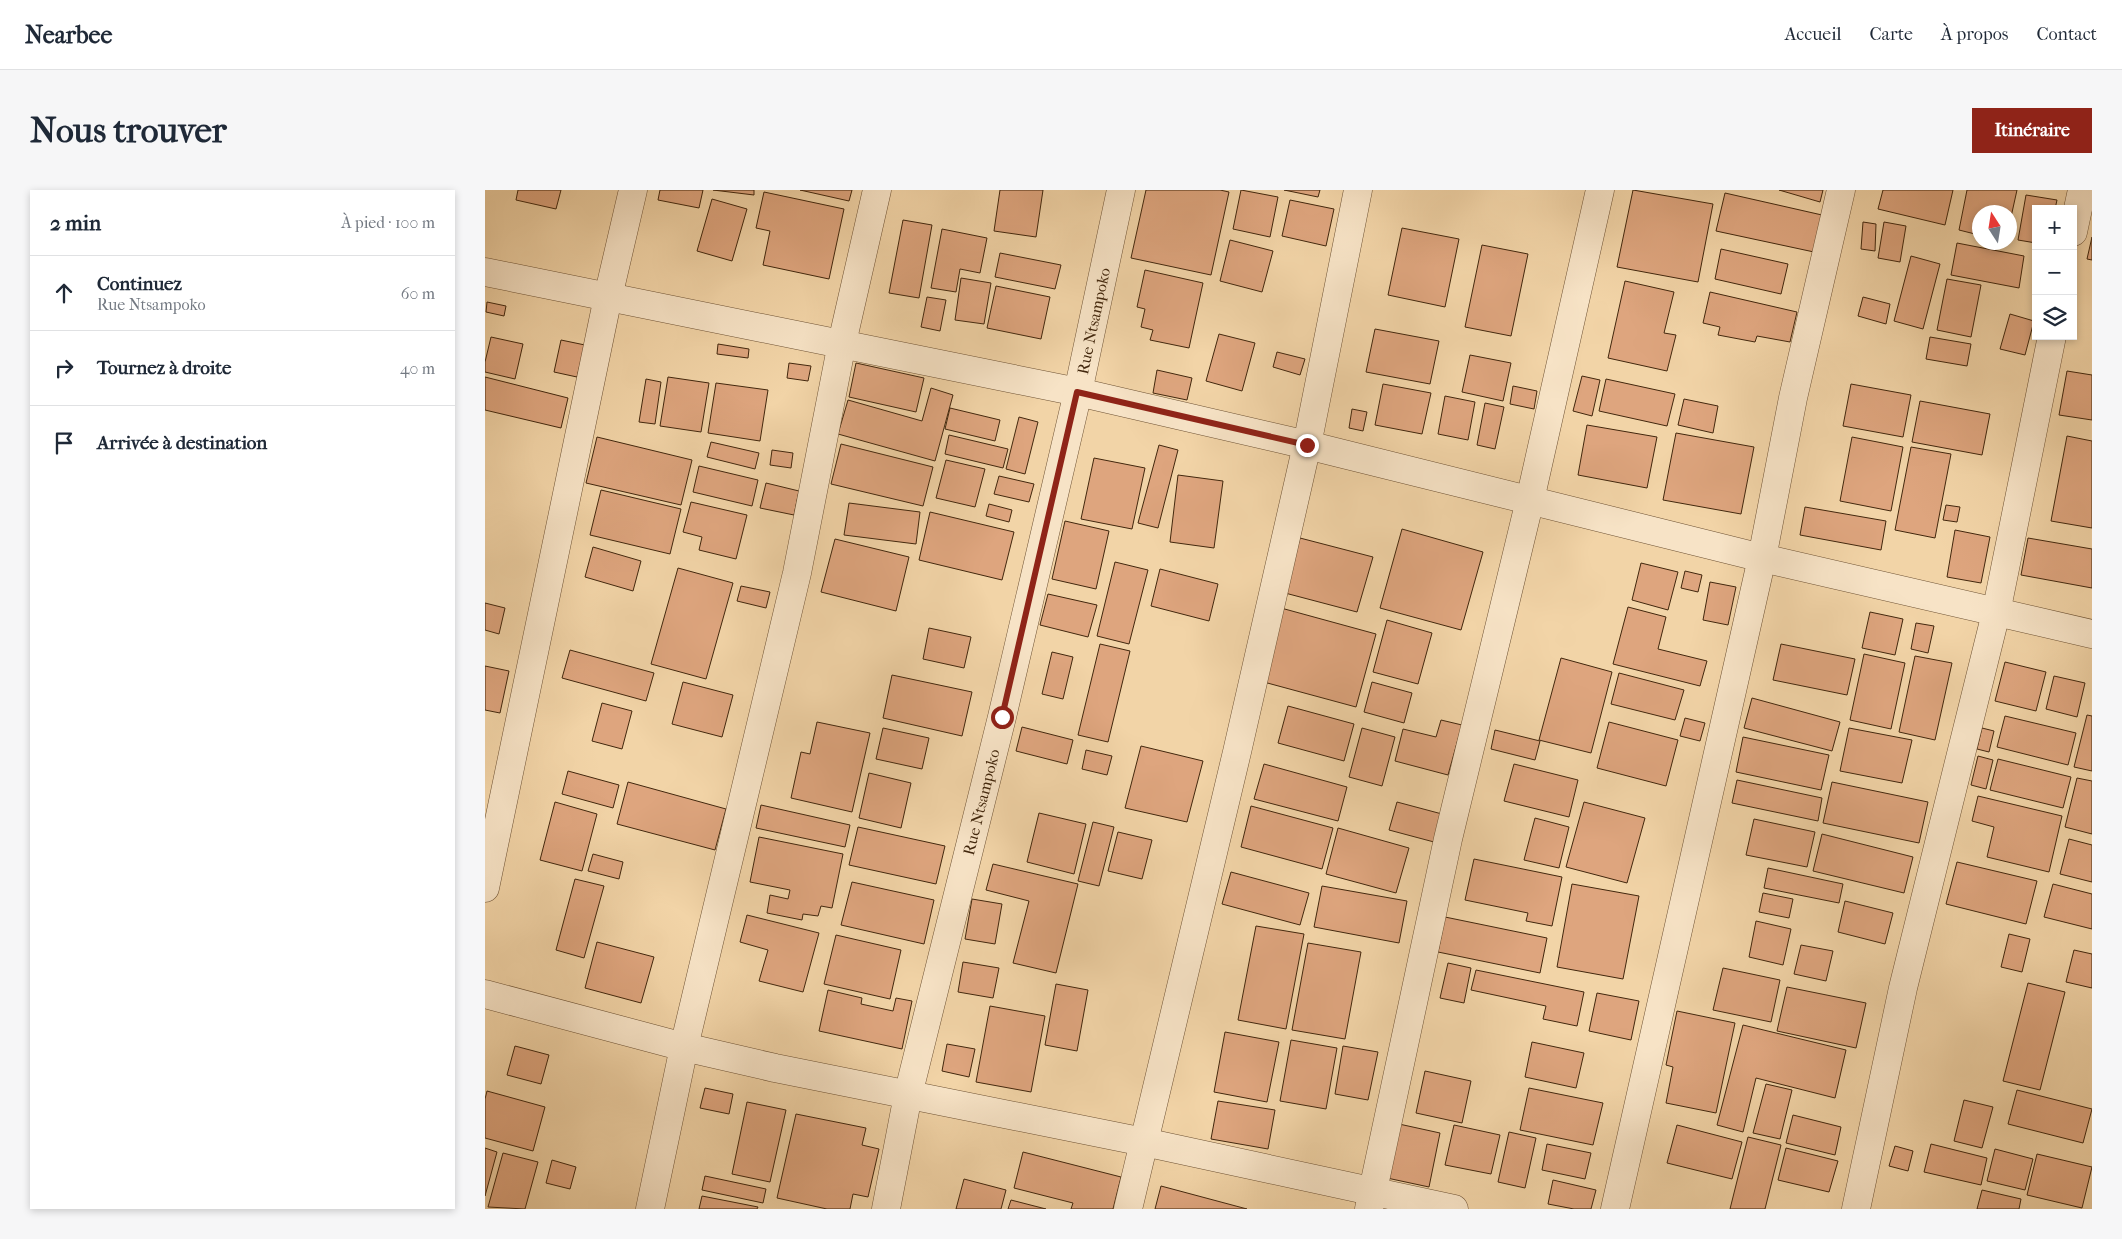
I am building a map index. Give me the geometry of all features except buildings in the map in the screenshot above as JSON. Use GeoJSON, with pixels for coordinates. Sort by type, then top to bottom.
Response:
{"type":"FeatureCollection","features":[{"type":"Feature","properties":{"kind":"street"},"geometry":{"type":"LineString","coordinates":[[485,888],[608,297],[633,190]]}},
{"type":"Feature","properties":{"kind":"street"},"geometry":{"type":"LineString","coordinates":[[651,1209],[684,1047],[797,573],[842,343],[877,190]]}},
{"type":"Feature","properties":{"kind":"street","name":"Rue Ntsampoko"},"geometry":{"type":"LineString","coordinates":[[886,1209],[908,1095],[1002,717],[1077,392],[1121,190]]}},
{"type":"Feature","properties":{"kind":"street"},"geometry":{"type":"LineString","coordinates":[[1128,1209],[1237,752],[1307,445],[1358,190]]}},
{"type":"Feature","properties":{"kind":"street"},"geometry":{"type":"LineString","coordinates":[[1371,1200],[1448,839],[1530,500],[1600,190]]}},
{"type":"Feature","properties":{"kind":"street"},"geometry":{"type":"LineString","coordinates":[[1615,1209],[1762,558],[1793,398],[1841,190]]}},
{"type":"Feature","properties":{"kind":"street"},"geometry":{"type":"LineString","coordinates":[[2077,213],[2082,190]]}},
{"type":"Feature","properties":{"kind":"street"},"geometry":{"type":"LineString","coordinates":[[485,272],[1077,392],[1307,445],[1762,558],[2092,634]]}},
{"type":"Feature","properties":{"kind":"street"},"geometry":{"type":"LineString","coordinates":[[1856,1209],[1903,988],[1996,613],[2051,340]]}},
{"type":"Feature","properties":{"kind":"street"},"geometry":{"type":"LineString","coordinates":[[485,994],[684,1047],[908,1095],[1144,1142],[1371,1200],[1454,1209]]}},
{"type":"Feature","properties":{"kind":"route"},"geometry":{"type":"LineString","coordinates":[[1002,717],[1077,392],[1307,445]]}}]}
